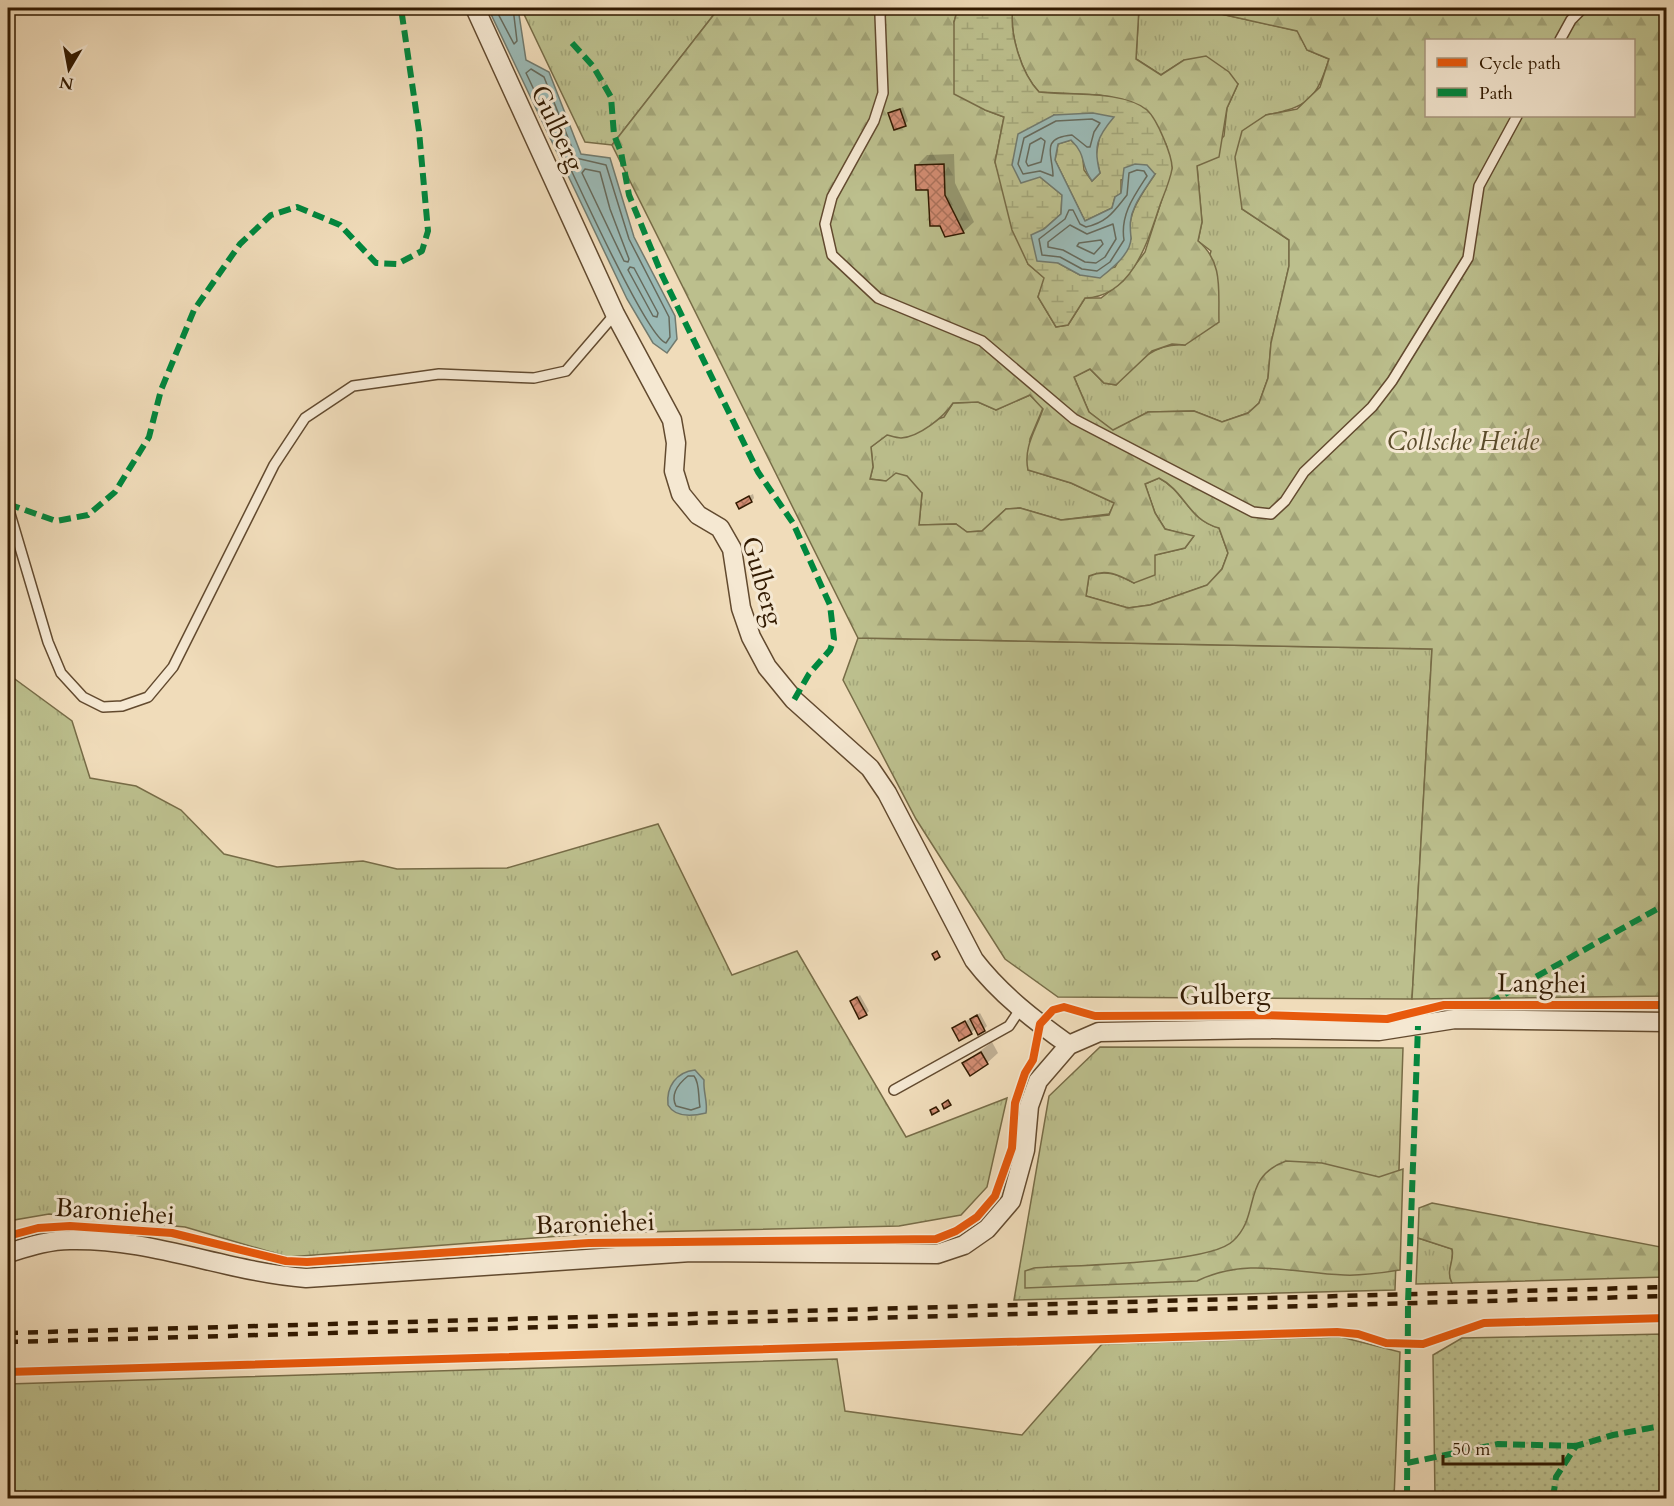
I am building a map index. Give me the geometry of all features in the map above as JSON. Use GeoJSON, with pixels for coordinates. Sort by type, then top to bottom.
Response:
{"type":"FeatureCollection","features":[{"type":"Feature","properties":{"kind":"street","name":"Gulberg"},"geometry":{"type":"LineString","coordinates":[[475,8],[615,314],[672,420],[676,443],[674,471],[681,494],[698,514],[720,528],[732,549],[741,608],[751,637],[767,667],[794,700],[870,768],[887,793],[974,960],[988,978],[1021,1008],[1069,1045],[1099,1032],[1264,1029],[1379,1031],[1418,1026]]}},
{"type":"Feature","properties":{"kind":"street","name":"Langhei"},"geometry":{"type":"LineString","coordinates":[[1418,1026],[1455,1019],[1666,1022]]}},
{"type":"Feature","properties":{"kind":"street","name":"Baroniehei"},"geometry":{"type":"LineString","coordinates":[[8,1253],[40,1244],[71,1240],[167,1249],[284,1277],[306,1278],[691,1252],[937,1254],[964,1245],[987,1229],[1011,1201],[1021,1173],[1029,1106],[1038,1081],[1069,1045]]}},
{"type":"Feature","properties":{"kind":"lane"},"geometry":{"type":"LineString","coordinates":[[883,8],[880,15],[883,93],[874,121],[832,196],[825,224],[832,255],[878,298],[982,342],[1074,419],[1253,512],[1271,514],[1285,501],[1304,472],[1372,407],[1392,381],[1468,258],[1479,186],[1516,117]]}},
{"type":"Feature","properties":{"kind":"lane"},"geometry":{"type":"LineString","coordinates":[[1561,39],[1571,20],[1583,8]]}},
{"type":"Feature","properties":{"kind":"lane"},"geometry":{"type":"LineString","coordinates":[[8,507],[48,642],[62,673],[83,697],[103,707],[122,706],[148,697],[173,668],[274,465],[304,418],[353,386],[439,374],[534,378],[566,370],[615,314]]}},
{"type":"Feature","properties":{"kind":"lane"},"geometry":{"type":"LineString","coordinates":[[894,1090],[1009,1026],[1021,1008]]}},
{"type":"Feature","properties":{"kind":"green space"},"geometry":{"type":"Polygon","coordinates":[[[521,8],[719,8],[612,145],[585,142],[521,8]]]}},
{"type":"Feature","properties":{"kind":"green space","name":"Collsche Heide"},"geometry":{"type":"Polygon","coordinates":[[[719,8],[958,8],[954,22],[985,110],[1004,117],[995,162],[1028,264],[1045,278],[1038,297],[1056,327],[1068,325],[1085,298],[1101,298],[1123,281],[1145,252],[1172,168],[1166,144],[1125,100],[1099,95],[1039,92],[1027,74],[1018,52],[1013,29],[1013,8],[1139,8],[1136,59],[1161,75],[1184,60],[1206,56],[1229,72],[1238,84],[1227,108],[1219,157],[1197,166],[1202,222],[1198,241],[1212,258],[1216,268],[1219,289],[1219,322],[1185,345],[1172,344],[1152,351],[1116,385],[1104,383],[1090,369],[1074,377],[1089,412],[1113,430],[1148,412],[1194,411],[1222,422],[1248,413],[1259,403],[1268,378],[1271,343],[1289,266],[1289,240],[1242,209],[1235,157],[1242,131],[1266,115],[1297,109],[1320,87],[1329,59],[1307,50],[1297,31],[1194,8],[1602,8],[1666,13],[1666,996],[1412,999],[1432,649],[858,638],[612,145],[719,8]],[[1030,395],[996,410],[978,402],[953,403],[937,420],[915,434],[901,438],[887,435],[871,447],[873,467],[870,479],[886,481],[896,473],[907,476],[922,493],[919,525],[956,524],[967,532],[982,531],[1006,509],[1020,508],[1061,520],[1109,515],[1114,503],[1071,483],[1028,470],[1027,454],[1043,409],[1030,395]],[[1159,478],[1145,484],[1155,513],[1165,529],[1194,536],[1185,548],[1155,555],[1155,575],[1134,583],[1118,575],[1107,573],[1089,576],[1086,596],[1128,608],[1150,605],[1207,585],[1222,569],[1228,553],[1219,528],[1200,519],[1175,490],[1159,478]]]}},
{"type":"Feature","properties":{"kind":"green space"},"geometry":{"type":"Polygon","coordinates":[[[958,8],[1013,8],[1013,29],[1018,52],[1027,74],[1039,92],[1096,95],[1124,99],[1137,104],[1151,115],[1167,147],[1172,163],[1170,178],[1150,235],[1136,265],[1115,288],[1101,295],[1085,298],[1068,325],[1056,327],[1038,297],[1044,278],[1028,264],[1012,230],[995,162],[1004,117],[954,94],[954,22],[958,8]],[[1054,115],[1040,177],[1062,195],[1061,214],[1044,229],[1058,263],[1080,275],[1115,267],[1131,239],[1130,222],[1136,205],[1155,174],[1121,180],[1121,194],[1115,197],[1112,208],[1085,221],[1055,160],[1058,144],[1071,140],[1082,151],[1084,170],[1092,181],[1100,173],[1096,156],[1100,134],[1054,115]]]}},
{"type":"Feature","properties":{"kind":"green space"},"geometry":{"type":"Polygon","coordinates":[[[1139,8],[1194,8],[1298,31],[1307,50],[1329,59],[1320,84],[1308,99],[1292,109],[1266,115],[1242,209],[1289,240],[1289,266],[1271,343],[1268,378],[1259,403],[1248,413],[1222,422],[1194,411],[1148,412],[1113,431],[1089,412],[1074,377],[1090,369],[1104,383],[1116,385],[1146,356],[1164,347],[1185,345],[1211,251],[1198,241],[1202,222],[1197,166],[1224,136],[1227,108],[1238,84],[1184,60],[1161,75],[1136,59],[1139,8]]]}},
{"type":"Feature","properties":{"kind":"green space"},"geometry":{"type":"Polygon","coordinates":[[[1030,395],[1043,408],[1030,439],[1028,470],[1071,483],[1115,503],[1109,514],[1061,520],[1020,508],[1006,509],[982,531],[967,532],[956,524],[919,525],[922,493],[886,481],[870,479],[873,467],[871,447],[887,435],[944,417],[953,403],[978,402],[996,410],[1030,395]]]}},
{"type":"Feature","properties":{"kind":"green space"},"geometry":{"type":"Polygon","coordinates":[[[1159,478],[1175,490],[1200,519],[1219,528],[1228,553],[1222,569],[1208,585],[1150,605],[1128,608],[1086,596],[1089,576],[1101,573],[1112,574],[1134,583],[1155,555],[1185,548],[1193,537],[1165,529],[1155,513],[1145,484],[1159,478]]]}},
{"type":"Feature","properties":{"kind":"green space"},"geometry":{"type":"Polygon","coordinates":[[[858,638],[1432,649],[1412,999],[1058,997],[1005,959],[916,819],[843,680],[858,638]]]}},
{"type":"Feature","properties":{"kind":"green space"},"geometry":{"type":"Polygon","coordinates":[[[8,674],[72,721],[90,778],[136,786],[181,810],[224,854],[277,867],[363,861],[397,869],[507,868],[658,824],[732,975],[797,951],[906,1137],[1007,1098],[987,1187],[961,1215],[899,1226],[600,1233],[288,1257],[185,1227],[49,1214],[8,1221],[8,674]]]}},
{"type":"Feature","properties":{"kind":"green space"},"geometry":{"type":"Polygon","coordinates":[[[1100,1047],[1403,1048],[1395,1290],[1014,1300],[1049,1096],[1100,1047]]]}},
{"type":"Feature","properties":{"kind":"green space"},"geometry":{"type":"Polygon","coordinates":[[[1286,1161],[1322,1163],[1379,1177],[1403,1169],[1400,1270],[1351,1275],[1252,1268],[1215,1274],[1197,1281],[1025,1288],[1025,1271],[1034,1268],[1170,1259],[1219,1249],[1233,1241],[1242,1231],[1262,1177],[1272,1168],[1286,1161]]]}},
{"type":"Feature","properties":{"kind":"green space"},"geometry":{"type":"Polygon","coordinates":[[[1432,1203],[1666,1248],[1666,1277],[1452,1283],[1449,1274],[1452,1249],[1418,1238],[1419,1208],[1432,1203]]]}},
{"type":"Feature","properties":{"kind":"green space"},"geometry":{"type":"Polygon","coordinates":[[[1418,1238],[1452,1249],[1450,1279],[1452,1283],[1416,1284],[1418,1238]]]}},
{"type":"Feature","properties":{"kind":"green space"},"geometry":{"type":"Polygon","coordinates":[[[1666,1334],[1666,1498],[1435,1498],[1433,1355],[1462,1338],[1666,1334]]]}},
{"type":"Feature","properties":{"kind":"green space"},"geometry":{"type":"Polygon","coordinates":[[[1341,1337],[1400,1352],[1394,1498],[8,1498],[8,1384],[837,1359],[845,1411],[1022,1435],[1102,1344],[1341,1337]]]}},
{"type":"Feature","properties":{"kind":"water"},"geometry":{"type":"Polygon","coordinates":[[[488,8],[518,8],[526,60],[549,72],[581,154],[610,158],[634,237],[675,316],[677,339],[667,353],[653,343],[627,299],[488,8]]]}},
{"type":"Feature","properties":{"kind":"water"},"geometry":{"type":"Polygon","coordinates":[[[1093,113],[1114,117],[1098,143],[1097,156],[1100,173],[1092,181],[1080,151],[1071,140],[1058,144],[1055,160],[1085,221],[1112,208],[1115,197],[1121,193],[1124,168],[1135,164],[1147,165],[1155,174],[1133,210],[1128,250],[1120,261],[1100,278],[1080,275],[1058,263],[1037,261],[1031,235],[1044,229],[1061,214],[1062,195],[1040,177],[1021,183],[1012,165],[1018,134],[1054,115],[1093,113]]]}},
{"type":"Feature","properties":{"kind":"water"},"geometry":{"type":"Polygon","coordinates":[[[695,1070],[704,1080],[706,1113],[691,1115],[676,1113],[668,1105],[671,1087],[682,1074],[695,1070]]]}},
{"type":"Feature","properties":{"kind":"building"},"geometry":{"type":"Polygon","coordinates":[[[900,109],[906,126],[894,130],[888,113],[900,109]]]}},
{"type":"Feature","properties":{"kind":"building"},"geometry":{"type":"Polygon","coordinates":[[[944,164],[945,195],[964,233],[945,237],[940,226],[930,226],[928,190],[916,190],[915,165],[944,164]]]}},
{"type":"Feature","properties":{"kind":"building"},"geometry":{"type":"Polygon","coordinates":[[[1660,341],[1666,341],[1666,364],[1659,364],[1660,341]]]}},
{"type":"Feature","properties":{"kind":"building"},"geometry":{"type":"Polygon","coordinates":[[[749,496],[752,502],[739,509],[736,503],[749,496]]]}},
{"type":"Feature","properties":{"kind":"building"},"geometry":{"type":"Polygon","coordinates":[[[937,951],[940,957],[935,960],[932,954],[937,951]]]}},
{"type":"Feature","properties":{"kind":"building"},"geometry":{"type":"Polygon","coordinates":[[[857,997],[867,1015],[859,1019],[850,1001],[857,997]]]}},
{"type":"Feature","properties":{"kind":"building"},"geometry":{"type":"Polygon","coordinates":[[[977,1015],[985,1031],[978,1035],[970,1019],[977,1015]]]}},
{"type":"Feature","properties":{"kind":"building"},"geometry":{"type":"Polygon","coordinates":[[[965,1021],[972,1034],[959,1041],[952,1028],[965,1021]]]}},
{"type":"Feature","properties":{"kind":"building"},"geometry":{"type":"Polygon","coordinates":[[[981,1052],[988,1064],[970,1076],[962,1063],[981,1052]]]}},
{"type":"Feature","properties":{"kind":"building"},"geometry":{"type":"Polygon","coordinates":[[[948,1100],[951,1105],[944,1109],[942,1104],[948,1100]]]}},
{"type":"Feature","properties":{"kind":"building"},"geometry":{"type":"Polygon","coordinates":[[[936,1107],[939,1111],[932,1115],[930,1110],[936,1107]]]}},
{"type":"Feature","properties":{"kind":"railway"},"geometry":{"type":"LineString","coordinates":[[8,1333],[1666,1287]]}},
{"type":"Feature","properties":{"kind":"railway"},"geometry":{"type":"LineString","coordinates":[[8,1342],[1666,1296]]}},
{"type":"Feature","properties":{"kind":"marked path"},"geometry":{"type":"LineString","coordinates":[[8,504],[56,521],[88,515],[115,492],[149,437],[161,390],[194,310],[240,244],[271,215],[297,207],[340,225],[376,263],[397,264],[422,251],[428,231],[419,131],[401,8]]}},
{"type":"Feature","properties":{"kind":"marked path"},"geometry":{"type":"LineString","coordinates":[[572,43],[593,66],[611,97],[614,135],[621,152],[629,195],[662,275],[758,472],[793,523],[830,605],[834,639],[830,650],[809,674],[794,700]]}},
{"type":"Feature","properties":{"kind":"marked path"},"geometry":{"type":"LineString","coordinates":[[1489,1003],[1666,904]]}},
{"type":"Feature","properties":{"kind":"marked path"},"geometry":{"type":"LineString","coordinates":[[1407,1498],[1408,1303],[1418,1026]]}},
{"type":"Feature","properties":{"kind":"marked path"},"geometry":{"type":"LineString","coordinates":[[1553,1498],[1556,1477],[1576,1446],[1613,1435],[1666,1425]]}},
{"type":"Feature","properties":{"kind":"marked path"},"geometry":{"type":"LineString","coordinates":[[1407,1463],[1498,1444],[1576,1446]]}},
{"type":"Feature","properties":{"kind":"cycle path"},"geometry":{"type":"LineString","coordinates":[[8,1236],[38,1228],[70,1226],[172,1233],[286,1261],[307,1262],[589,1243],[936,1239],[956,1231],[977,1217],[995,1196],[1012,1148],[1015,1103],[1025,1073],[1033,1060],[1040,1024],[1053,1010],[1064,1007],[1095,1016],[1263,1015],[1387,1019],[1444,1005],[1666,1005]]}},
{"type":"Feature","properties":{"kind":"cycle path"},"geometry":{"type":"LineString","coordinates":[[8,1372],[1337,1332],[1358,1334],[1386,1343],[1423,1344],[1484,1323],[1666,1318]]}}]}
